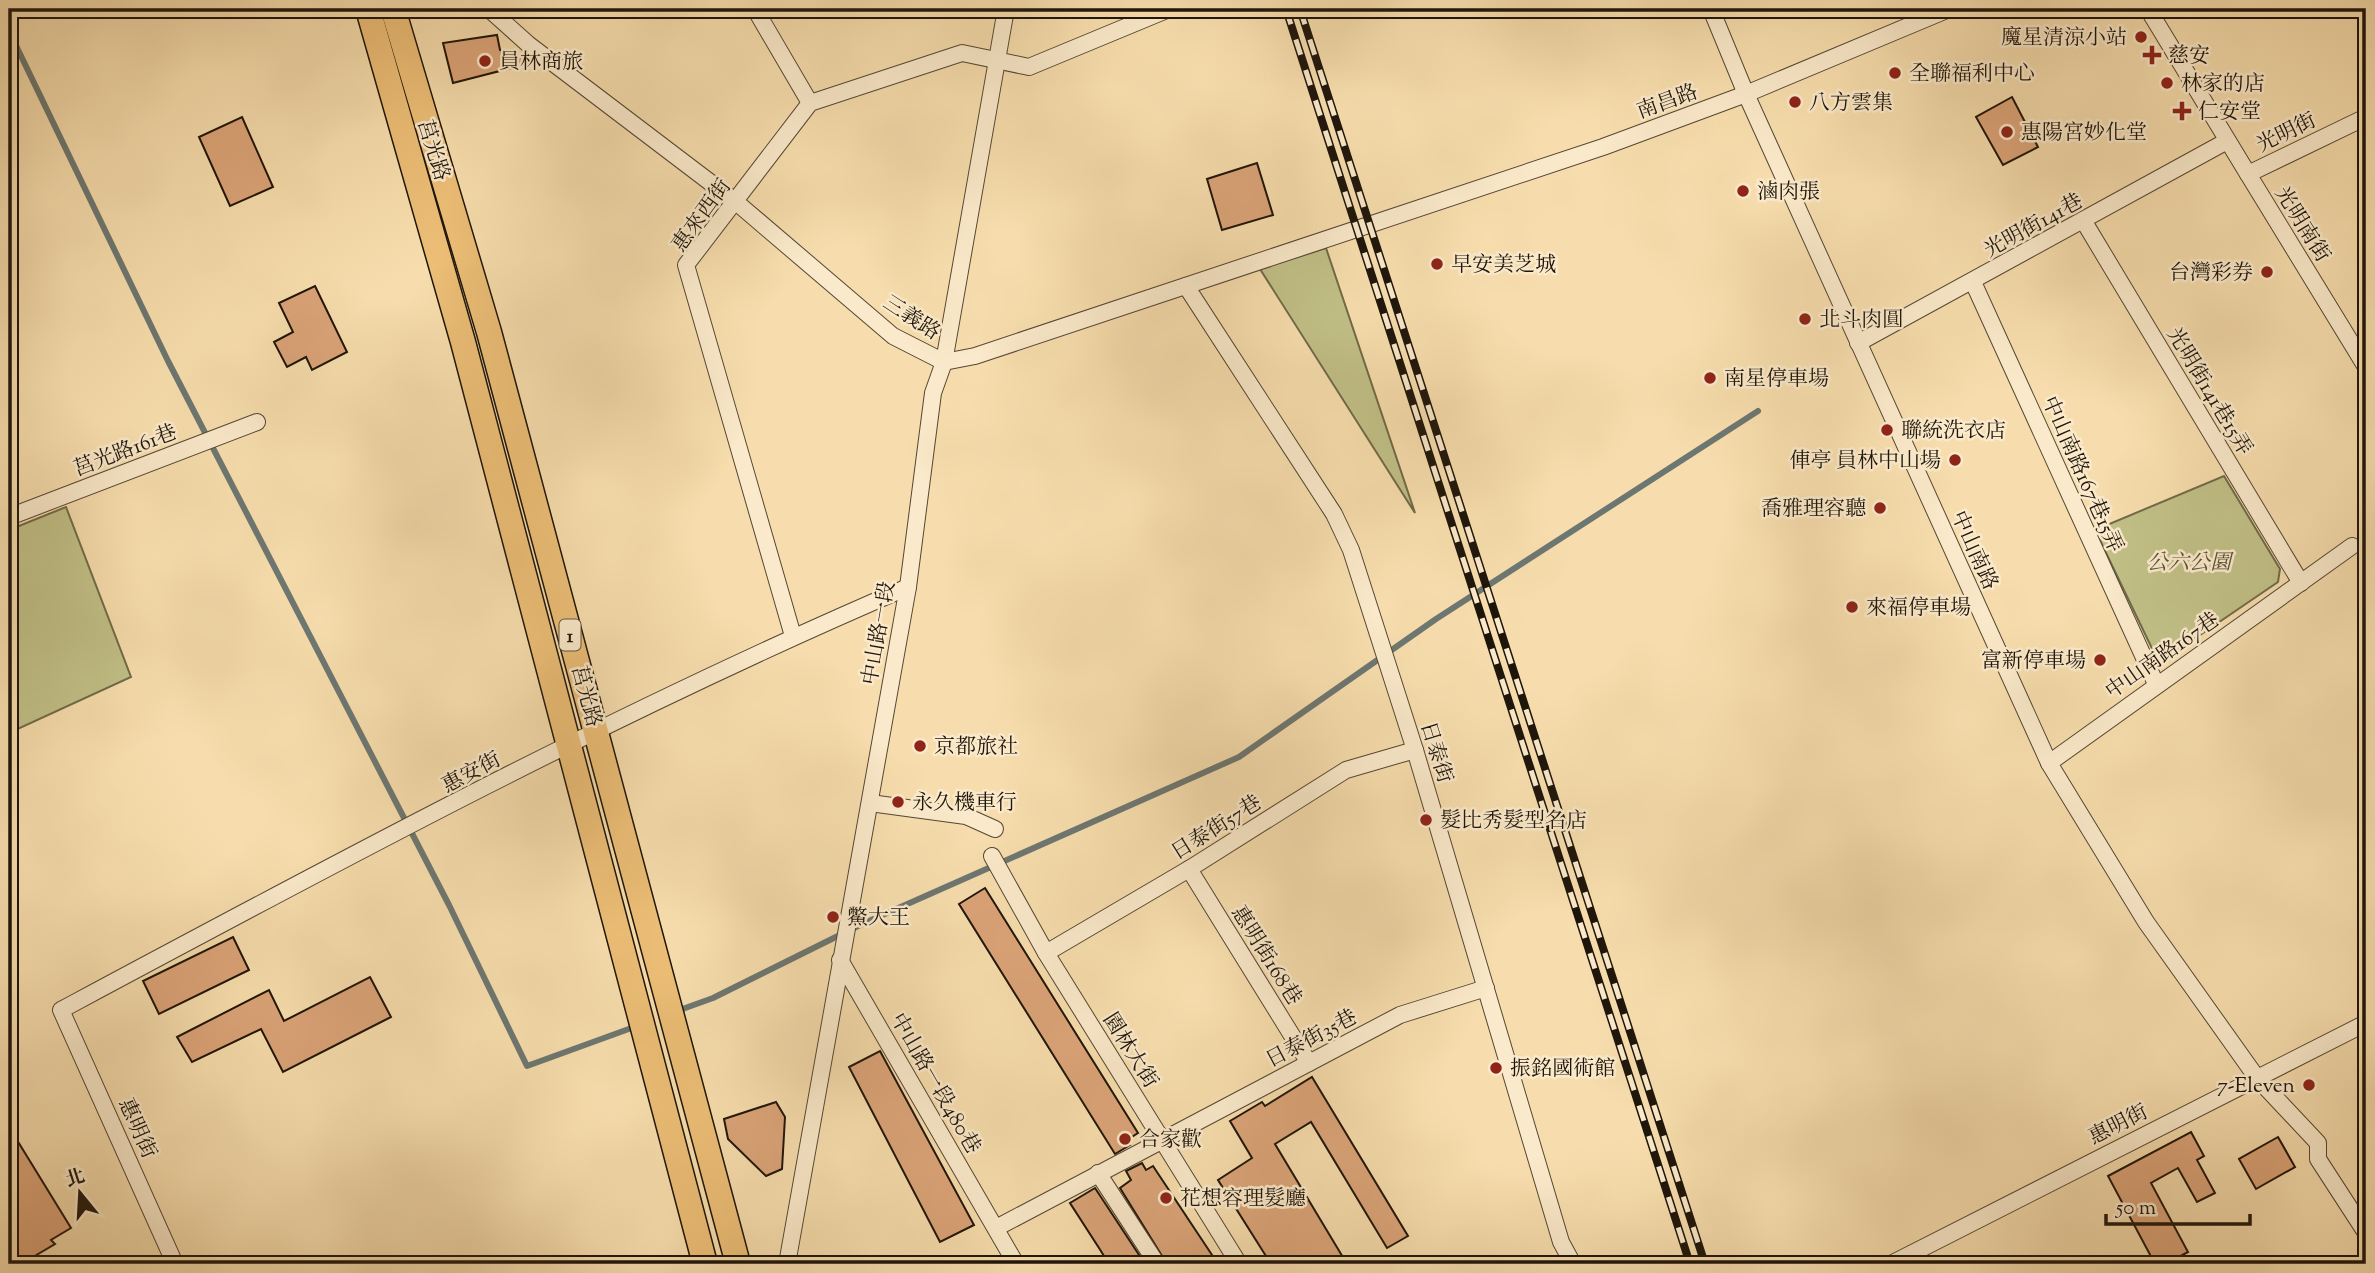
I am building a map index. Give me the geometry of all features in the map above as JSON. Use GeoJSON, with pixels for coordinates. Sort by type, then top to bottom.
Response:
{"type":"FeatureCollection","features":[{"type":"Feature","properties":{"kind":"main road","name":"莒光路"},"geometry":{"type":"LineString","coordinates":[[368,9],[460,332],[705,1264]]}},
{"type":"Feature","properties":{"kind":"main road","name":"莒光路"},"geometry":{"type":"LineString","coordinates":[[393,9],[489,332],[738,1264]]}},
{"type":"Feature","properties":{"kind":"street","name":"三義路"},"geometry":{"type":"LineString","coordinates":[[489,9],[528,44],[736,202],[893,336],[944,362],[975,356],[1394,216]]}},
{"type":"Feature","properties":{"kind":"street"},"geometry":{"type":"LineString","coordinates":[[755,9],[810,103],[962,53],[1029,67],[1169,9]]}},
{"type":"Feature","properties":{"kind":"street","name":"中山路一段"},"geometry":{"type":"LineString","coordinates":[[787,1264],[908,587],[933,393],[944,362],[1006,9]]}},
{"type":"Feature","properties":{"kind":"street","name":"中山南路"},"geometry":{"type":"LineString","coordinates":[[1711,9],[1746,94],[1858,344],[2049,763],[2146,922],[2257,1077],[2318,1143],[2318,1159],[2366,1233]]}},
{"type":"Feature","properties":{"kind":"street","name":"南昌路"},"geometry":{"type":"LineString","coordinates":[[1394,216],[1604,146],[1746,94],[1949,9]]}},
{"type":"Feature","properties":{"kind":"street","name":"光明街"},"geometry":{"type":"LineString","coordinates":[[2148,9],[2248,174],[2366,117]]}},
{"type":"Feature","properties":{"kind":"street","name":"惠來西街"},"geometry":{"type":"LineString","coordinates":[[793,636],[686,265],[810,103]]}},
{"type":"Feature","properties":{"kind":"street","name":"光明街141巷"},"geometry":{"type":"LineString","coordinates":[[1858,344],[2227,141]]}},
{"type":"Feature","properties":{"kind":"street","name":"光明南街"},"geometry":{"type":"LineString","coordinates":[[2248,174],[2366,367]]}},
{"type":"Feature","properties":{"kind":"street","name":"光明街141巷15弄"},"geometry":{"type":"LineString","coordinates":[[2084,220],[2301,583]]}},
{"type":"Feature","properties":{"kind":"street","name":"中山南路167巷15弄"},"geometry":{"type":"LineString","coordinates":[[1973,282],[2156,684]]}},
{"type":"Feature","properties":{"kind":"street","name":"日泰街"},"geometry":{"type":"LineString","coordinates":[[1186,286],[1334,514],[1351,550],[1415,750],[1561,1242],[1573,1264]]}},
{"type":"Feature","properties":{"kind":"street","name":"莒光路161巷"},"geometry":{"type":"LineString","coordinates":[[9,517],[257,422]]}},
{"type":"Feature","properties":{"kind":"street","name":"中山南路167巷"},"geometry":{"type":"LineString","coordinates":[[2049,763],[2156,684],[2353,547]]}},
{"type":"Feature","properties":{"kind":"street","name":"惠安街"},"geometry":{"type":"LineString","coordinates":[[61,1010],[596,730],[793,636],[908,587]]}},
{"type":"Feature","properties":{"kind":"street","name":"日泰街57巷"},"geometry":{"type":"LineString","coordinates":[[1045,953],[1189,869],[1346,770],[1415,750]]}},
{"type":"Feature","properties":{"kind":"street"},"geometry":{"type":"LineString","coordinates":[[870,803],[966,816],[995,829]]}},
{"type":"Feature","properties":{"kind":"street","name":"園林大街"},"geometry":{"type":"LineString","coordinates":[[992,856],[1045,953],[1238,1264]]}},
{"type":"Feature","properties":{"kind":"street","name":"惠明街168巷"},"geometry":{"type":"LineString","coordinates":[[1189,869],[1309,1063]]}},
{"type":"Feature","properties":{"kind":"street","name":"中山路一段480巷"},"geometry":{"type":"LineString","coordinates":[[840,960],[1017,1264]]}},
{"type":"Feature","properties":{"kind":"street","name":"日泰街35巷"},"geometry":{"type":"LineString","coordinates":[[996,1228],[1400,1015],[1486,988]]}},
{"type":"Feature","properties":{"kind":"street","name":"惠明街"},"geometry":{"type":"LineString","coordinates":[[61,1010],[175,1264]]}},
{"type":"Feature","properties":{"kind":"street","name":"惠明街"},"geometry":{"type":"LineString","coordinates":[[1891,1264],[2366,1023]]}},
{"type":"Feature","properties":{"kind":"street"},"geometry":{"type":"LineString","coordinates":[[1098,1173],[1157,1264]]}},
{"type":"Feature","properties":{"kind":"green space"},"geometry":{"type":"Polygon","coordinates":[[[1326,248],[1415,513],[1260,269],[1326,248]]]}},
{"type":"Feature","properties":{"kind":"green space","name":"公六公園"},"geometry":{"type":"Polygon","coordinates":[[[2224,476],[2280,569],[2278,582],[2159,663],[2095,530],[2224,476]]]}},
{"type":"Feature","properties":{"kind":"green space"},"geometry":{"type":"Polygon","coordinates":[[[66,507],[131,677],[9,733],[9,530],[66,507]]]}},
{"type":"Feature","properties":{"kind":"building","name":"員林商旅"},"geometry":{"type":"Polygon","coordinates":[[[497,35],[500,50],[535,62],[453,83],[443,43],[497,35]]]}},
{"type":"Feature","properties":{"kind":"building","name":"惠陽宮妙化堂"},"geometry":{"type":"Polygon","coordinates":[[[2012,97],[2038,147],[2003,165],[1976,117],[2012,97]]]}},
{"type":"Feature","properties":{"kind":"building"},"geometry":{"type":"Polygon","coordinates":[[[242,117],[273,187],[230,206],[199,137],[242,117]]]}},
{"type":"Feature","properties":{"kind":"building"},"geometry":{"type":"Polygon","coordinates":[[[1257,163],[1273,215],[1222,230],[1207,179],[1257,163]]]}},
{"type":"Feature","properties":{"kind":"building"},"geometry":{"type":"Polygon","coordinates":[[[315,286],[347,352],[312,370],[306,357],[287,367],[274,342],[293,332],[279,303],[315,286]]]}},
{"type":"Feature","properties":{"kind":"building"},"geometry":{"type":"Polygon","coordinates":[[[985,888],[1138,1133],[1127,1140],[1130,1145],[1115,1154],[959,904],[985,888]]]}},
{"type":"Feature","properties":{"kind":"building"},"geometry":{"type":"Polygon","coordinates":[[[233,937],[249,970],[159,1014],[143,981],[233,937]]]}},
{"type":"Feature","properties":{"kind":"building"},"geometry":{"type":"Polygon","coordinates":[[[370,977],[391,1017],[283,1072],[261,1029],[192,1062],[177,1037],[269,990],[284,1021],[370,977]]]}},
{"type":"Feature","properties":{"kind":"building"},"geometry":{"type":"Polygon","coordinates":[[[880,1051],[974,1225],[940,1242],[849,1067],[880,1051]]]}},
{"type":"Feature","properties":{"kind":"building"},"geometry":{"type":"Polygon","coordinates":[[[1312,1077],[1408,1236],[1387,1248],[1311,1122],[1275,1144],[1347,1264],[1271,1264],[1218,1180],[1252,1158],[1230,1121],[1262,1102],[1265,1106],[1312,1077]]]}},
{"type":"Feature","properties":{"kind":"building"},"geometry":{"type":"Polygon","coordinates":[[[776,1102],[785,1117],[782,1169],[766,1176],[728,1139],[724,1119],[776,1102]]]}},
{"type":"Feature","properties":{"kind":"building"},"geometry":{"type":"Polygon","coordinates":[[[9,1127],[71,1228],[51,1240],[55,1244],[21,1264],[9,1264],[9,1127]]]}},
{"type":"Feature","properties":{"kind":"building"},"geometry":{"type":"Polygon","coordinates":[[[2191,1132],[2204,1156],[2197,1160],[2215,1193],[2197,1202],[2178,1168],[2151,1183],[2188,1252],[2166,1264],[2155,1264],[2108,1176],[2191,1132]]]}},
{"type":"Feature","properties":{"kind":"building"},"geometry":{"type":"Polygon","coordinates":[[[2278,1137],[2295,1167],[2256,1189],[2239,1159],[2278,1137]]]}},
{"type":"Feature","properties":{"kind":"building"},"geometry":{"type":"Polygon","coordinates":[[[1142,1163],[1146,1170],[1153,1166],[1218,1264],[1167,1264],[1120,1188],[1131,1180],[1126,1171],[1142,1163]]]}},
{"type":"Feature","properties":{"kind":"building"},"geometry":{"type":"Polygon","coordinates":[[[1095,1188],[1145,1264],[1109,1264],[1070,1203],[1095,1188]]]}},
{"type":"Feature","properties":{"kind":"waterway"},"geometry":{"type":"LineString","coordinates":[[9,31],[168,361],[449,905],[527,1066],[637,1026]]}},
{"type":"Feature","properties":{"kind":"waterway"},"geometry":{"type":"LineString","coordinates":[[677,1011],[713,998],[860,925],[1239,757],[1436,619],[1758,411]]}},
{"type":"Feature","properties":{"kind":"railway"},"geometry":{"type":"LineString","coordinates":[[1286,9],[1690,1264]]}},
{"type":"Feature","properties":{"kind":"railway"},"geometry":{"type":"LineString","coordinates":[[1300,9],[1705,1264]]}},
{"type":"Feature","properties":{"kind":"place","name":"魔星清涼小站"},"geometry":{"type":"Point","coordinates":[2141,37]}},
{"type":"Feature","properties":{"kind":"place","name":"慈安"},"geometry":{"type":"Point","coordinates":[2152,55]}},
{"type":"Feature","properties":{"kind":"place","name":"員林商旅"},"geometry":{"type":"Point","coordinates":[485,61]}},
{"type":"Feature","properties":{"kind":"place","name":"全聯福利中心"},"geometry":{"type":"Point","coordinates":[1895,73]}},
{"type":"Feature","properties":{"kind":"place","name":"林家的店"},"geometry":{"type":"Point","coordinates":[2167,83]}},
{"type":"Feature","properties":{"kind":"place","name":"八方雲集"},"geometry":{"type":"Point","coordinates":[1795,102]}},
{"type":"Feature","properties":{"kind":"place","name":"仁安堂"},"geometry":{"type":"Point","coordinates":[2182,111]}},
{"type":"Feature","properties":{"kind":"place","name":"惠陽宮妙化堂"},"geometry":{"type":"Point","coordinates":[2007,132]}},
{"type":"Feature","properties":{"kind":"place","name":"滷肉張"},"geometry":{"type":"Point","coordinates":[1743,191]}},
{"type":"Feature","properties":{"kind":"place","name":"早安美芝城"},"geometry":{"type":"Point","coordinates":[1437,264]}},
{"type":"Feature","properties":{"kind":"place","name":"台灣彩券"},"geometry":{"type":"Point","coordinates":[2267,272]}},
{"type":"Feature","properties":{"kind":"place","name":"北斗肉圓"},"geometry":{"type":"Point","coordinates":[1805,319]}},
{"type":"Feature","properties":{"kind":"place","name":"南星停車場"},"geometry":{"type":"Point","coordinates":[1710,378]}},
{"type":"Feature","properties":{"kind":"place","name":"聯統洗衣店"},"geometry":{"type":"Point","coordinates":[1887,430]}},
{"type":"Feature","properties":{"kind":"place","name":"俥亭 員林中山場"},"geometry":{"type":"Point","coordinates":[1955,460]}},
{"type":"Feature","properties":{"kind":"place","name":"喬雅理容聽"},"geometry":{"type":"Point","coordinates":[1880,508]}},
{"type":"Feature","properties":{"kind":"place","name":"來福停車場"},"geometry":{"type":"Point","coordinates":[1852,607]}},
{"type":"Feature","properties":{"kind":"place","name":"富新停車場"},"geometry":{"type":"Point","coordinates":[2100,660]}},
{"type":"Feature","properties":{"kind":"place","name":"京都旅社"},"geometry":{"type":"Point","coordinates":[920,746]}},
{"type":"Feature","properties":{"kind":"place","name":"永久機車行"},"geometry":{"type":"Point","coordinates":[898,802]}},
{"type":"Feature","properties":{"kind":"place","name":"髮比秀髮型名店"},"geometry":{"type":"Point","coordinates":[1426,820]}},
{"type":"Feature","properties":{"kind":"place","name":"鱉大王"},"geometry":{"type":"Point","coordinates":[833,917]}},
{"type":"Feature","properties":{"kind":"place","name":"振銘國術館"},"geometry":{"type":"Point","coordinates":[1496,1068]}},
{"type":"Feature","properties":{"kind":"place","name":"7-Eleven"},"geometry":{"type":"Point","coordinates":[2309,1085]}},
{"type":"Feature","properties":{"kind":"place","name":"合家歡"},"geometry":{"type":"Point","coordinates":[1125,1139]}},
{"type":"Feature","properties":{"kind":"place","name":"花想容理髮廳"},"geometry":{"type":"Point","coordinates":[1166,1198]}}]}
